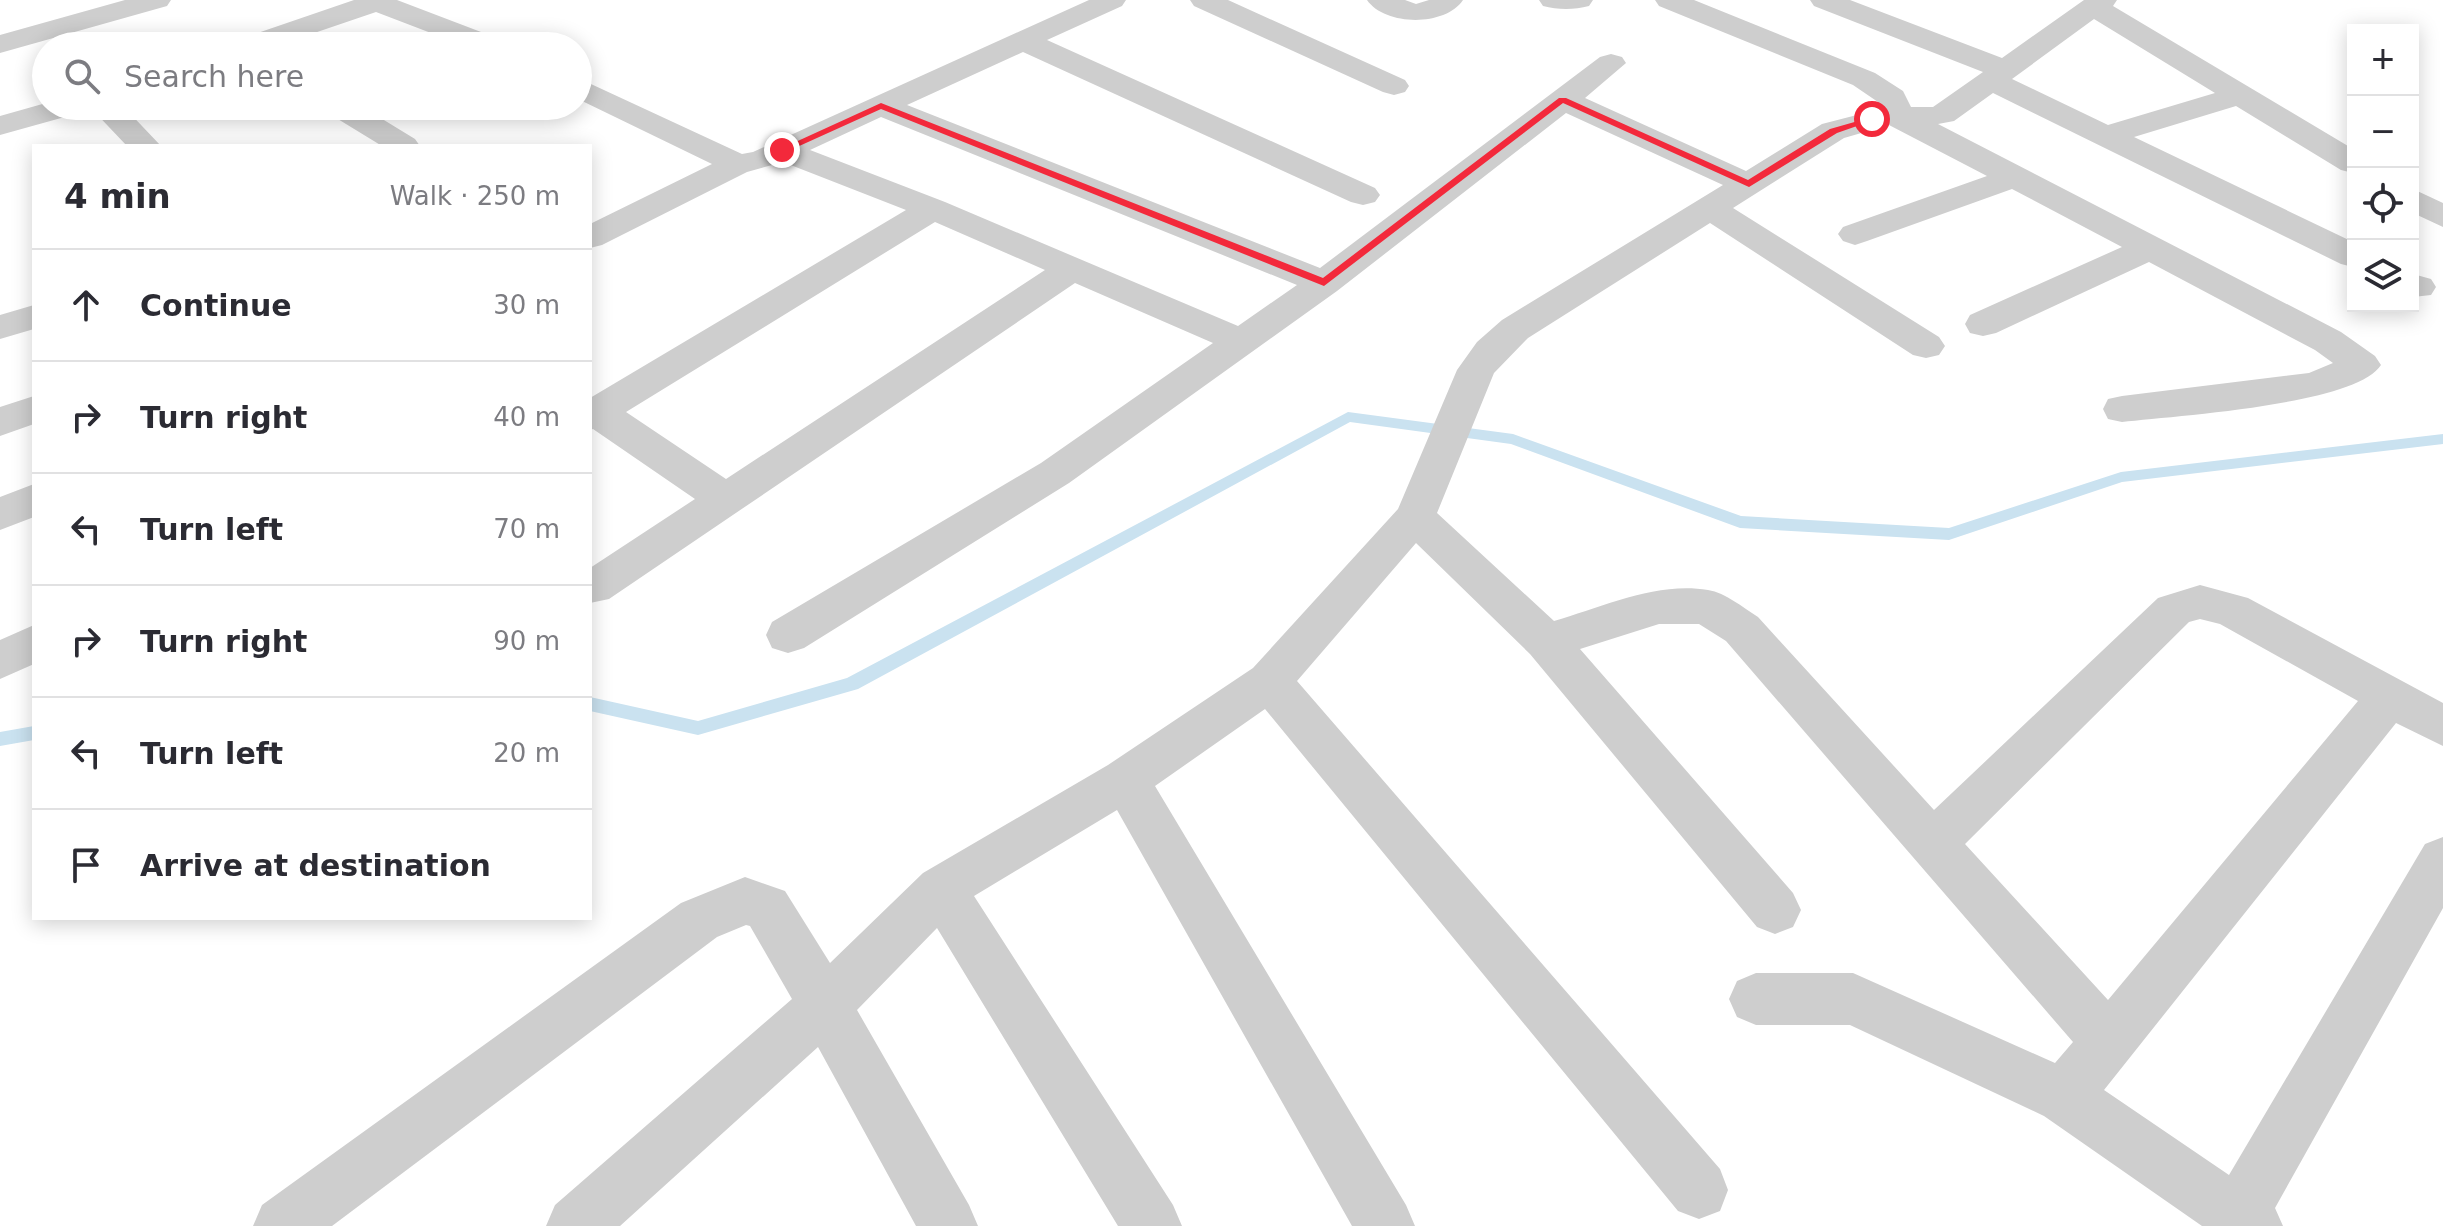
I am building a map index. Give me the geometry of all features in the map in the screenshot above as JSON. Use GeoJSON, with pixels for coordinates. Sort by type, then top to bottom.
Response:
{"type":"FeatureCollection","features":[{"type":"Feature","properties":{"kind":"street"},"geometry":{"type":"LineString","coordinates":[[43,32],[157,0]]}},
{"type":"Feature","properties":{"kind":"street"},"geometry":{"type":"LineString","coordinates":[[592,236],[738,164],[761,160],[1112,0]]}},
{"type":"Feature","properties":{"kind":"street"},"geometry":{"type":"LineString","coordinates":[[1204,0],[1394,86]]}},
{"type":"Feature","properties":{"kind":"street"},"geometry":{"type":"LineString","coordinates":[[1381,0],[1418,14],[1430,13],[1449,0]]}},
{"type":"Feature","properties":{"kind":"street"},"geometry":{"type":"LineString","coordinates":[[1553,0],[1579,0]]}},
{"type":"Feature","properties":{"kind":"street"},"geometry":{"type":"LineString","coordinates":[[1669,0],[1864,79],[1892,98],[1898,116],[2328,341],[2362,365],[2315,385],[2122,409]]}},
{"type":"Feature","properties":{"kind":"street"},"geometry":{"type":"LineString","coordinates":[[1824,0],[1998,75],[2105,136],[2347,253]]}},
{"type":"Feature","properties":{"kind":"street"},"geometry":{"type":"LineString","coordinates":[[287,32],[374,1],[455,32]]}},
{"type":"Feature","properties":{"kind":"street"},"geometry":{"type":"LineString","coordinates":[[581,1224],[825,1005],[941,889],[1125,780],[1269,681],[1415,517],[1476,370],[1490,351],[1515,329],[1833,131],[1872,119],[1943,114],[2098,4],[2347,159]]}},
{"type":"Feature","properties":{"kind":"street"},"geometry":{"type":"LineString","coordinates":[[0,44],[32,35]]}},
{"type":"Feature","properties":{"kind":"street"},"geometry":{"type":"LineString","coordinates":[[1024,41],[1363,195]]}},
{"type":"Feature","properties":{"kind":"street"},"geometry":{"type":"LineString","coordinates":[[788,635],[1055,473],[1324,283],[1611,63]]}},
{"type":"Feature","properties":{"kind":"street"},"geometry":{"type":"LineString","coordinates":[[592,94],[738,164]]}},
{"type":"Feature","properties":{"kind":"street"},"geometry":{"type":"LineString","coordinates":[[2105,136],[2240,95]]}},
{"type":"Feature","properties":{"kind":"street"},"geometry":{"type":"LineString","coordinates":[[1563,100],[1749,184]]}},
{"type":"Feature","properties":{"kind":"street"},"geometry":{"type":"LineString","coordinates":[[881,106],[1324,283]]}},
{"type":"Feature","properties":{"kind":"street"},"geometry":{"type":"LineString","coordinates":[[0,126],[32,117]]}},
{"type":"Feature","properties":{"kind":"street"},"geometry":{"type":"LineString","coordinates":[[119,120],[143,144]]}},
{"type":"Feature","properties":{"kind":"street"},"geometry":{"type":"LineString","coordinates":[[362,120],[401,144]]}},
{"type":"Feature","properties":{"kind":"street"},"geometry":{"type":"LineString","coordinates":[[782,150],[933,209],[1240,341]]}},
{"type":"Feature","properties":{"kind":"street"},"geometry":{"type":"LineString","coordinates":[[1855,234],[2015,177]]}},
{"type":"Feature","properties":{"kind":"street"},"geometry":{"type":"LineString","coordinates":[[2419,203],[2443,217]]}},
{"type":"Feature","properties":{"kind":"street"},"geometry":{"type":"LineString","coordinates":[[1710,208],[1926,346]]}},
{"type":"Feature","properties":{"kind":"street"},"geometry":{"type":"LineString","coordinates":[[726,500],[593,414],[933,209]]}},
{"type":"Feature","properties":{"kind":"street"},"geometry":{"type":"LineString","coordinates":[[1983,324],[2150,248]]}},
{"type":"Feature","properties":{"kind":"street"},"geometry":{"type":"LineString","coordinates":[[594,587],[1072,269]]}},
{"type":"Feature","properties":{"kind":"street"},"geometry":{"type":"LineString","coordinates":[[0,327],[32,318]]}},
{"type":"Feature","properties":{"kind":"street"},"geometry":{"type":"LineString","coordinates":[[0,422],[32,411]]}},
{"type":"Feature","properties":{"kind":"street"},"geometry":{"type":"LineString","coordinates":[[0,515],[32,500]]}},
{"type":"Feature","properties":{"kind":"street"},"geometry":{"type":"LineString","coordinates":[[1415,517],[1546,641],[1775,910]]}},
{"type":"Feature","properties":{"kind":"street"},"geometry":{"type":"LineString","coordinates":[[1931,845],[2174,610],[2200,602],[2232,610],[2443,726]]}},
{"type":"Feature","properties":{"kind":"street"},"geometry":{"type":"LineString","coordinates":[[1546,641],[1659,607],[1707,607],[1742,629],[2108,1041]]}},
{"type":"Feature","properties":{"kind":"street"},"geometry":{"type":"LineString","coordinates":[[0,661],[32,644]]}},
{"type":"Feature","properties":{"kind":"street"},"geometry":{"type":"LineString","coordinates":[[1269,681],[1699,1190]]}},
{"type":"Feature","properties":{"kind":"street"},"geometry":{"type":"LineString","coordinates":[[2064,1096],[2390,696]]}},
{"type":"Feature","properties":{"kind":"street"},"geometry":{"type":"LineString","coordinates":[[1125,780],[1385,1226]]}},
{"type":"Feature","properties":{"kind":"street"},"geometry":{"type":"LineString","coordinates":[[1756,999],[1853,999],[2064,1096],[2246,1221],[2443,860]]}},
{"type":"Feature","properties":{"kind":"street"},"geometry":{"type":"LineString","coordinates":[[941,889],[1152,1226]]}},
{"type":"Feature","properties":{"kind":"street"},"geometry":{"type":"LineString","coordinates":[[283,1226],[699,920],[745,901],[767,908],[825,1005],[948,1226]]}},
{"type":"Feature","properties":{"kind":"waterway"},"geometry":{"type":"LineString","coordinates":[[592,704],[698,728],[852,684],[1348,417],[1513,439],[1740,522],[1949,534],[2121,477],[2443,439]]}},
{"type":"Feature","properties":{"kind":"waterway"},"geometry":{"type":"LineString","coordinates":[[0,739],[32,733]]}},
{"type":"Feature","properties":{"kind":"route"},"geometry":{"type":"LineString","coordinates":[[782,150],[881,106],[1324,283],[1563,100],[1749,184],[1833,131],[1872,119]]}}]}
